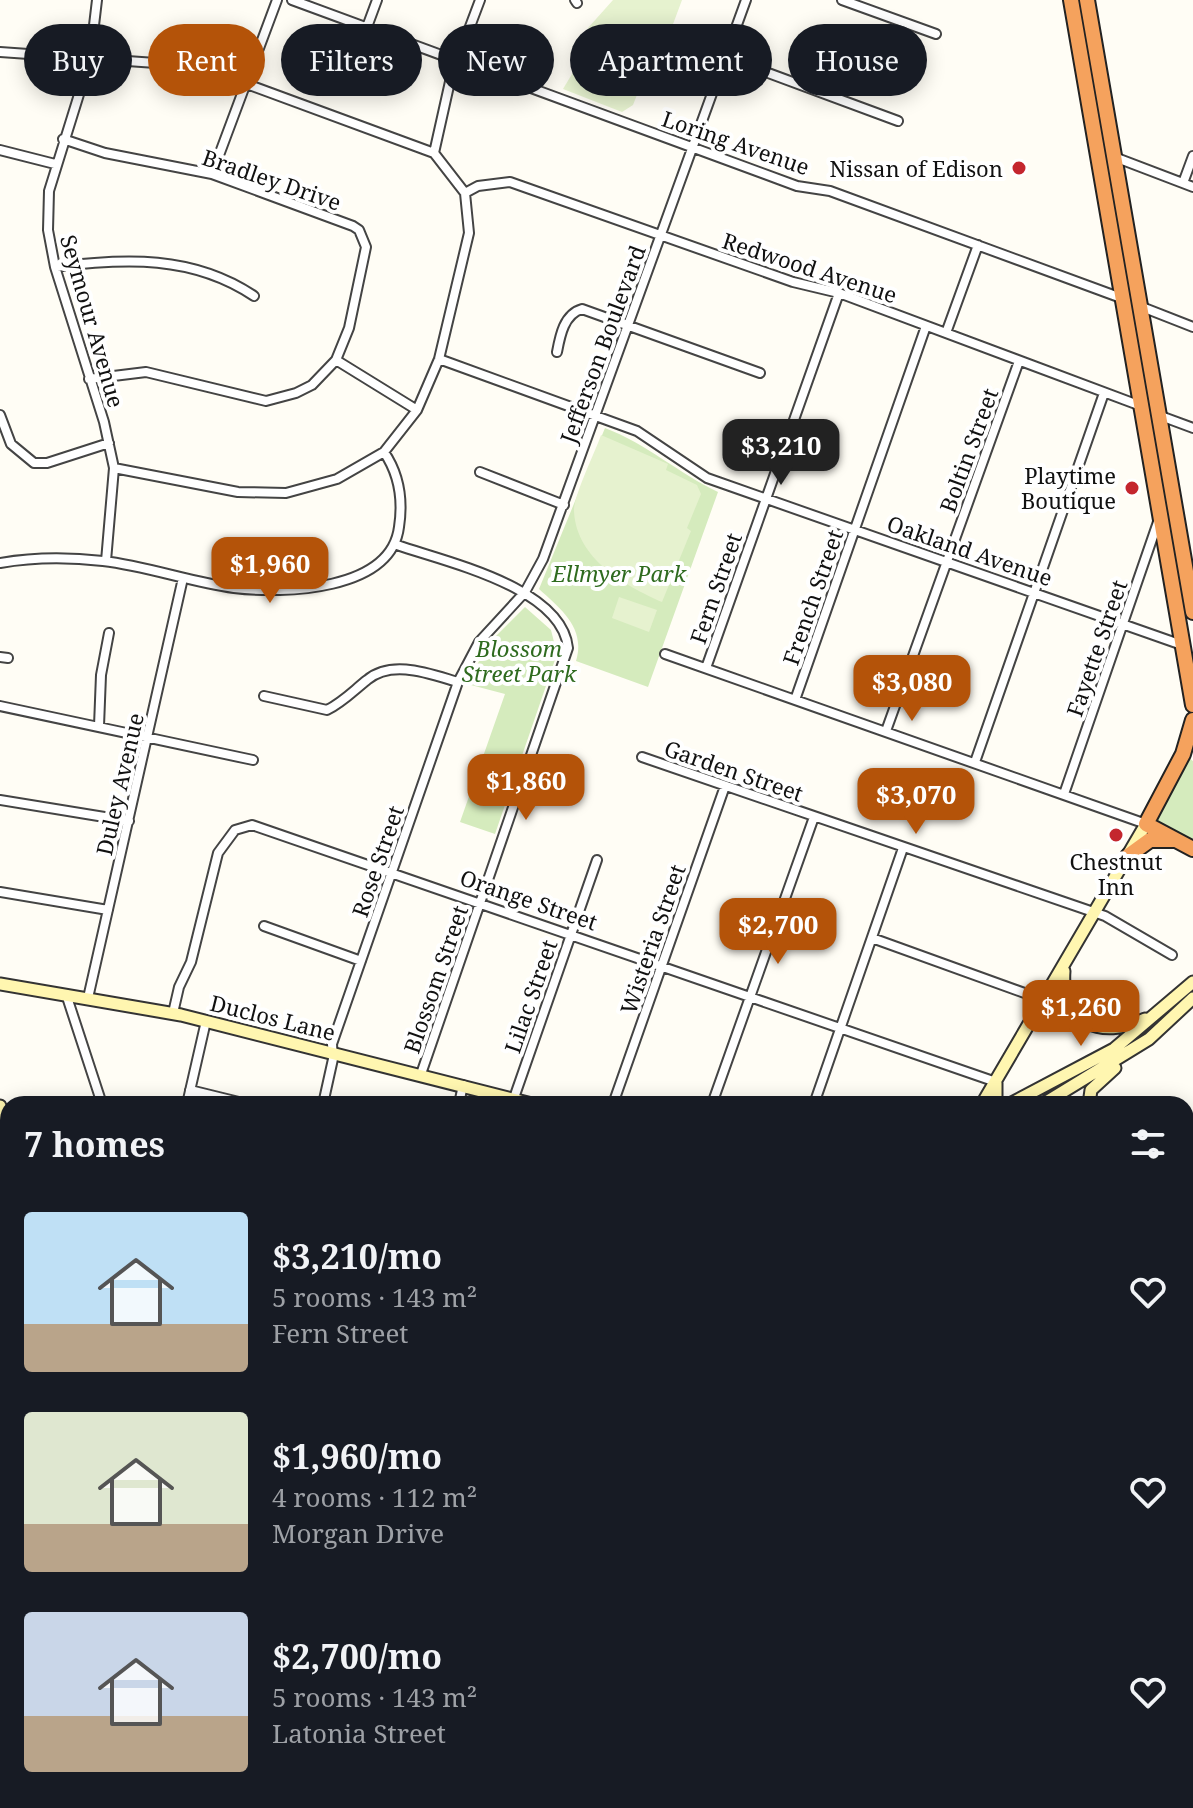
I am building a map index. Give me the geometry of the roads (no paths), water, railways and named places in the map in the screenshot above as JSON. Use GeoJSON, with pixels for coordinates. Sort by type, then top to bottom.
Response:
{"type":"FeatureCollection","features":[{"type":"Feature","properties":{"kind":"highway"},"geometry":{"type":"LineString","coordinates":[[1071,0],[1193,705]]}},
{"type":"Feature","properties":{"kind":"highway"},"geometry":{"type":"LineString","coordinates":[[1087,0],[1117,158],[1193,612]]}},
{"type":"Feature","properties":{"kind":"highway"},"geometry":{"type":"LineString","coordinates":[[1193,720],[1183,754],[1146,824],[1193,849]]}},
{"type":"Feature","properties":{"kind":"highway"},"geometry":{"type":"LineString","coordinates":[[1128,856],[1150,840],[1178,841]]}},
{"type":"Feature","properties":{"kind":"street","name":"Seymour Avenue"},"geometry":{"type":"LineString","coordinates":[[94,24],[97,0]]}},
{"type":"Feature","properties":{"kind":"street"},"geometry":{"type":"LineString","coordinates":[[265,33],[277,0]]}},
{"type":"Feature","properties":{"kind":"street","name":"Loring Avenue"},"geometry":{"type":"LineString","coordinates":[[292,0],[359,24]]}},
{"type":"Feature","properties":{"kind":"street"},"geometry":{"type":"LineString","coordinates":[[368,24],[377,0]]}},
{"type":"Feature","properties":{"kind":"street"},"geometry":{"type":"LineString","coordinates":[[471,24],[480,0]]}},
{"type":"Feature","properties":{"kind":"street","name":"Jefferson Boulevard"},"geometry":{"type":"LineString","coordinates":[[737,24],[746,0]]}},
{"type":"Feature","properties":{"kind":"street"},"geometry":{"type":"LineString","coordinates":[[842,0],[936,34]]}},
{"type":"Feature","properties":{"kind":"street"},"geometry":{"type":"LineString","coordinates":[[0,52],[24,54]]}},
{"type":"Feature","properties":{"kind":"street"},"geometry":{"type":"LineString","coordinates":[[772,74],[898,121]]}},
{"type":"Feature","properties":{"kind":"street"},"geometry":{"type":"LineString","coordinates":[[114,468],[238,492],[286,493],[337,479],[384,452],[417,410],[439,359],[469,233],[465,193],[434,153],[265,92]]}},
{"type":"Feature","properties":{"kind":"street","name":"Seymour Avenue"},"geometry":{"type":"LineString","coordinates":[[78,96],[49,191],[48,230],[55,267],[114,468],[106,561]]}},
{"type":"Feature","properties":{"kind":"street"},"geometry":{"type":"LineString","coordinates":[[212,174],[242,96]]}},
{"type":"Feature","properties":{"kind":"street"},"geometry":{"type":"LineString","coordinates":[[434,153],[449,96]]}},
{"type":"Feature","properties":{"kind":"street","name":"Loring Avenue"},"geometry":{"type":"LineString","coordinates":[[554,96],[797,186],[830,191],[1125,299]]}},
{"type":"Feature","properties":{"kind":"street","name":"Jefferson Boulevard"},"geometry":{"type":"LineString","coordinates":[[458,682],[479,642],[525,592],[543,559],[711,96]]}},
{"type":"Feature","properties":{"kind":"street","name":"Bradley Drive"},"geometry":{"type":"LineString","coordinates":[[63,139],[117,156],[212,174],[359,230],[366,247],[349,328],[336,360],[312,385],[296,393],[266,401],[146,372],[89,379]]}},
{"type":"Feature","properties":{"kind":"street"},"geometry":{"type":"LineString","coordinates":[[0,150],[55,164]]}},
{"type":"Feature","properties":{"kind":"street"},"geometry":{"type":"LineString","coordinates":[[1183,183],[1193,156]]}},
{"type":"Feature","properties":{"kind":"street"},"geometry":{"type":"LineString","coordinates":[[1117,158],[1193,187]]}},
{"type":"Feature","properties":{"kind":"street","name":"Redwood Avenue"},"geometry":{"type":"LineString","coordinates":[[465,193],[478,186],[510,182],[793,282],[839,293],[1141,407]]}},
{"type":"Feature","properties":{"kind":"street"},"geometry":{"type":"LineString","coordinates":[[946,333],[978,245]]}},
{"type":"Feature","properties":{"kind":"street"},"geometry":{"type":"LineString","coordinates":[[55,267],[110,259],[161,261],[188,266],[254,296]]}},
{"type":"Feature","properties":{"kind":"street","name":"Fern Street"},"geometry":{"type":"LineString","coordinates":[[706,668],[839,293]]}},
{"type":"Feature","properties":{"kind":"street"},"geometry":{"type":"LineString","coordinates":[[1142,307],[1193,327]]}},
{"type":"Feature","properties":{"kind":"street"},"geometry":{"type":"LineString","coordinates":[[557,352],[564,327],[578,310],[760,373]]}},
{"type":"Feature","properties":{"kind":"street","name":"French Street"},"geometry":{"type":"LineString","coordinates":[[795,700],[926,326]]}},
{"type":"Feature","properties":{"kind":"street","name":"Oakland Avenue"},"geometry":{"type":"LineString","coordinates":[[439,359],[637,431],[707,478],[1182,645]]}},
{"type":"Feature","properties":{"kind":"street"},"geometry":{"type":"LineString","coordinates":[[336,360],[417,410]]}},
{"type":"Feature","properties":{"kind":"street","name":"Boltin Street"},"geometry":{"type":"LineString","coordinates":[[886,731],[1019,361]]}},
{"type":"Feature","properties":{"kind":"street"},"geometry":{"type":"LineString","coordinates":[[975,762],[1104,393]]}},
{"type":"Feature","properties":{"kind":"street"},"geometry":{"type":"LineString","coordinates":[[0,415],[11,444],[34,463],[47,463],[109,443]]}},
{"type":"Feature","properties":{"kind":"street"},"geometry":{"type":"LineString","coordinates":[[1158,415],[1193,428]]}},
{"type":"Feature","properties":{"kind":"street"},"geometry":{"type":"LineString","coordinates":[[0,563],[50,557],[106,561],[237,589],[320,585],[363,575],[397,545],[401,505],[395,474],[384,452]]}},
{"type":"Feature","properties":{"kind":"street"},"geometry":{"type":"LineString","coordinates":[[480,472],[564,505]]}},
{"type":"Feature","properties":{"kind":"street","name":"Fayette Street"},"geometry":{"type":"LineString","coordinates":[[1064,794],[1161,513]]}},
{"type":"Feature","properties":{"kind":"street"},"geometry":{"type":"LineString","coordinates":[[1178,532],[1193,537]]}},
{"type":"Feature","properties":{"kind":"street"},"geometry":{"type":"LineString","coordinates":[[397,545],[525,592]]}},
{"type":"Feature","properties":{"kind":"street","name":"Duley Avenue"},"geometry":{"type":"LineString","coordinates":[[88,998],[183,578]]}},
{"type":"Feature","properties":{"kind":"street","name":"Blossom Street"},"geometry":{"type":"LineString","coordinates":[[421,1074],[568,658],[567,640],[561,623],[525,592]]}},
{"type":"Feature","properties":{"kind":"street"},"geometry":{"type":"LineString","coordinates":[[99,726],[101,675],[109,633]]}},
{"type":"Feature","properties":{"kind":"street"},"geometry":{"type":"LineString","coordinates":[[665,654],[1146,824],[987,1096]]}},
{"type":"Feature","properties":{"kind":"street"},"geometry":{"type":"LineString","coordinates":[[264,696],[327,710],[345,700],[372,676],[388,670],[417,671],[458,682]]}},
{"type":"Feature","properties":{"kind":"street","name":"Rose Street"},"geometry":{"type":"LineString","coordinates":[[324,1096],[332,1044],[458,682]]}},
{"type":"Feature","properties":{"kind":"street"},"geometry":{"type":"LineString","coordinates":[[0,706],[253,760]]}},
{"type":"Feature","properties":{"kind":"street","name":"Garden Street"},"geometry":{"type":"LineString","coordinates":[[642,757],[1105,916],[1172,955]]}},
{"type":"Feature","properties":{"kind":"street","name":"Wisteria Street"},"geometry":{"type":"LineString","coordinates":[[616,1096],[725,786]]}},
{"type":"Feature","properties":{"kind":"street"},"geometry":{"type":"LineString","coordinates":[[0,800],[129,821]]}},
{"type":"Feature","properties":{"kind":"street"},"geometry":{"type":"LineString","coordinates":[[715,1096],[814,817]]}},
{"type":"Feature","properties":{"kind":"street","name":"Orange Street"},"geometry":{"type":"LineString","coordinates":[[173,1013],[179,987],[191,962],[218,853],[235,830],[262,826],[996,1082]]}},
{"type":"Feature","properties":{"kind":"street"},"geometry":{"type":"LineString","coordinates":[[817,1096],[903,848]]}},
{"type":"Feature","properties":{"kind":"street","name":"Lilac Street"},"geometry":{"type":"LineString","coordinates":[[515,1096],[597,860]]}},
{"type":"Feature","properties":{"kind":"street"},"geometry":{"type":"LineString","coordinates":[[0,892],[108,910]]}},
{"type":"Feature","properties":{"kind":"street"},"geometry":{"type":"LineString","coordinates":[[264,926],[361,961]]}},
{"type":"Feature","properties":{"kind":"street"},"geometry":{"type":"LineString","coordinates":[[872,938],[1044,1000],[1098,1027],[1132,1025],[1164,1010]]}},
{"type":"Feature","properties":{"kind":"street"},"geometry":{"type":"LineString","coordinates":[[1065,964],[1065,995],[1073,1014]]}},
{"type":"Feature","properties":{"kind":"street"},"geometry":{"type":"LineString","coordinates":[[1025,1096],[1114,1049],[1164,1010],[1193,982]]}},
{"type":"Feature","properties":{"kind":"street","name":"Duclos Lane"},"geometry":{"type":"LineString","coordinates":[[0,984],[173,1013],[506,1096]]}},
{"type":"Feature","properties":{"kind":"street"},"geometry":{"type":"LineString","coordinates":[[66,994],[99,1096]]}},
{"type":"Feature","properties":{"kind":"street"},"geometry":{"type":"LineString","coordinates":[[1091,1096],[1094,1087],[1193,998]]}},
{"type":"Feature","properties":{"kind":"street"},"geometry":{"type":"LineString","coordinates":[[189,1096],[206,1021]]}},
{"type":"Feature","properties":{"kind":"street"},"geometry":{"type":"LineString","coordinates":[[1056,1096],[1149,1039]]}},
{"type":"Feature","properties":{"kind":"street"},"geometry":{"type":"LineString","coordinates":[[996,1082],[996,1096]]}},
{"type":"Feature","properties":{"kind":"street"},"geometry":{"type":"LineString","coordinates":[[461,1096],[463,1085]]}},
{"type":"Feature","properties":{"kind":"street"},"geometry":{"type":"LineString","coordinates":[[190,1090],[214,1096]]}},
{"type":"Feature","properties":{"kind":"place","name":"Nissan of Edison"},"geometry":{"type":"Point","coordinates":[1019,168]}},
{"type":"Feature","properties":{"kind":"place","name":"Playtime Boutique"},"geometry":{"type":"Point","coordinates":[1132,488]}},
{"type":"Feature","properties":{"kind":"place","name":"Chestnut Inn"},"geometry":{"type":"Point","coordinates":[1116,835]}},
{"type":"Feature","properties":{"kind":"park label","name":"Ellmyer Park"},"geometry":{"type":"Point","coordinates":[619,573]}},
{"type":"Feature","properties":{"kind":"park label","name":"Blossom Street Park"},"geometry":{"type":"Point","coordinates":[519,660]}}]}
